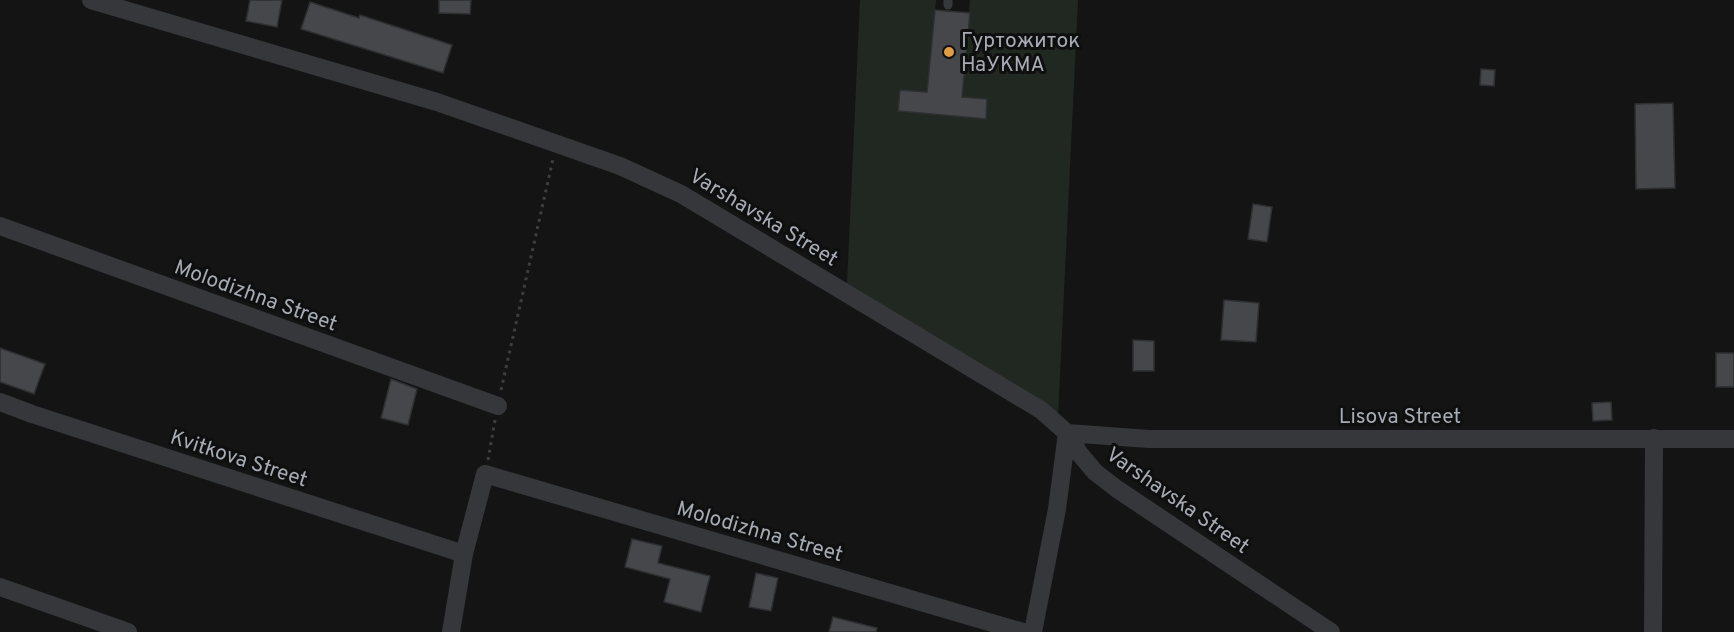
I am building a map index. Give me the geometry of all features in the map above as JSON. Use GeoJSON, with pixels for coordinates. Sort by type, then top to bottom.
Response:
{"type":"FeatureCollection","features":[{"type":"Feature","properties":{"kind":"street","name":"Varshavska Street"},"geometry":{"type":"LineString","coordinates":[[91,0],[437,102],[652,179],[706,208],[1032,404],[1051,417],[1067,433],[1086,463],[1117,489],[1331,632]]}},
{"type":"Feature","properties":{"kind":"street","name":"Molodizhna Street"},"geometry":{"type":"LineString","coordinates":[[0,226],[498,406]]}},
{"type":"Feature","properties":{"kind":"street","name":"Kvitkova Street"},"geometry":{"type":"LineString","coordinates":[[0,402],[464,554]]}},
{"type":"Feature","properties":{"kind":"street","name":"Lisova Street"},"geometry":{"type":"LineString","coordinates":[[1067,433],[1149,439],[1734,439]]}},
{"type":"Feature","properties":{"kind":"street"},"geometry":{"type":"LineString","coordinates":[[1033,632],[1057,509],[1067,433]]}},
{"type":"Feature","properties":{"kind":"street"},"geometry":{"type":"LineString","coordinates":[[1653,632],[1654,438]]}},
{"type":"Feature","properties":{"kind":"street","name":"Molodizhna Street"},"geometry":{"type":"LineString","coordinates":[[485,474],[1023,632]]}},
{"type":"Feature","properties":{"kind":"street"},"geometry":{"type":"LineString","coordinates":[[451,632],[464,554],[485,474]]}},
{"type":"Feature","properties":{"kind":"street"},"geometry":{"type":"LineString","coordinates":[[0,587],[128,632]]}},
{"type":"Feature","properties":{"kind":"path"},"geometry":{"type":"LineString","coordinates":[[485,474],[556,143]]}},
{"type":"Feature","properties":{"kind":"shaded area"},"geometry":{"type":"Polygon","coordinates":[[[860,0],[936,0],[927,92],[900,90],[898,111],[985,119],[987,99],[962,97],[970,0],[1078,0],[1058,417],[847,284],[860,0]]]}},
{"type":"Feature","properties":{"kind":"building"},"geometry":{"type":"Polygon","coordinates":[[[250,0],[282,0],[277,27],[246,21],[250,0]]]}},
{"type":"Feature","properties":{"kind":"building"},"geometry":{"type":"Polygon","coordinates":[[[439,0],[471,0],[470,14],[439,13],[439,0]]]}},
{"type":"Feature","properties":{"kind":"building"},"geometry":{"type":"Polygon","coordinates":[[[310,2],[359,18],[360,15],[452,45],[443,73],[301,29],[310,2]]]}},
{"type":"Feature","properties":{"kind":"building","name":"Гуртожиток НаУКМА"},"geometry":{"type":"Polygon","coordinates":[[[935,10],[970,13],[962,97],[987,99],[986,119],[898,111],[900,90],[927,92],[935,10]]]}},
{"type":"Feature","properties":{"kind":"building"},"geometry":{"type":"Polygon","coordinates":[[[1481,69],[1495,70],[1494,86],[1480,85],[1481,69]]]}},
{"type":"Feature","properties":{"kind":"building"},"geometry":{"type":"Polygon","coordinates":[[[1673,103],[1675,188],[1636,189],[1635,104],[1673,103]]]}},
{"type":"Feature","properties":{"kind":"building"},"geometry":{"type":"Polygon","coordinates":[[[1253,204],[1272,207],[1267,242],[1248,239],[1253,204]]]}},
{"type":"Feature","properties":{"kind":"building"},"geometry":{"type":"Polygon","coordinates":[[[1224,300],[1259,303],[1256,342],[1221,340],[1224,300]]]}},
{"type":"Feature","properties":{"kind":"building"},"geometry":{"type":"Polygon","coordinates":[[[1133,340],[1154,341],[1154,371],[1133,371],[1133,340]]]}},
{"type":"Feature","properties":{"kind":"building"},"geometry":{"type":"Polygon","coordinates":[[[0,348],[45,364],[34,394],[0,382],[0,348]]]}},
{"type":"Feature","properties":{"kind":"building"},"geometry":{"type":"Polygon","coordinates":[[[1716,353],[1734,353],[1734,387],[1716,387],[1716,353]]]}},
{"type":"Feature","properties":{"kind":"building"},"geometry":{"type":"Polygon","coordinates":[[[391,379],[417,389],[408,425],[381,418],[391,379]]]}},
{"type":"Feature","properties":{"kind":"building"},"geometry":{"type":"Polygon","coordinates":[[[1611,402],[1612,420],[1593,421],[1592,403],[1611,402]]]}},
{"type":"Feature","properties":{"kind":"building"},"geometry":{"type":"Polygon","coordinates":[[[632,539],[662,546],[658,563],[710,576],[701,612],[664,602],[670,579],[625,567],[632,539]]]}},
{"type":"Feature","properties":{"kind":"building"},"geometry":{"type":"Polygon","coordinates":[[[756,573],[778,578],[771,611],[749,607],[756,573]]]}},
{"type":"Feature","properties":{"kind":"building"},"geometry":{"type":"Polygon","coordinates":[[[833,617],[877,628],[876,632],[829,632],[833,617]]]}},
{"type":"Feature","properties":{"kind":"place","name":"Гуртожиток НаУКМА"},"geometry":{"type":"Point","coordinates":[949,52]}}]}
